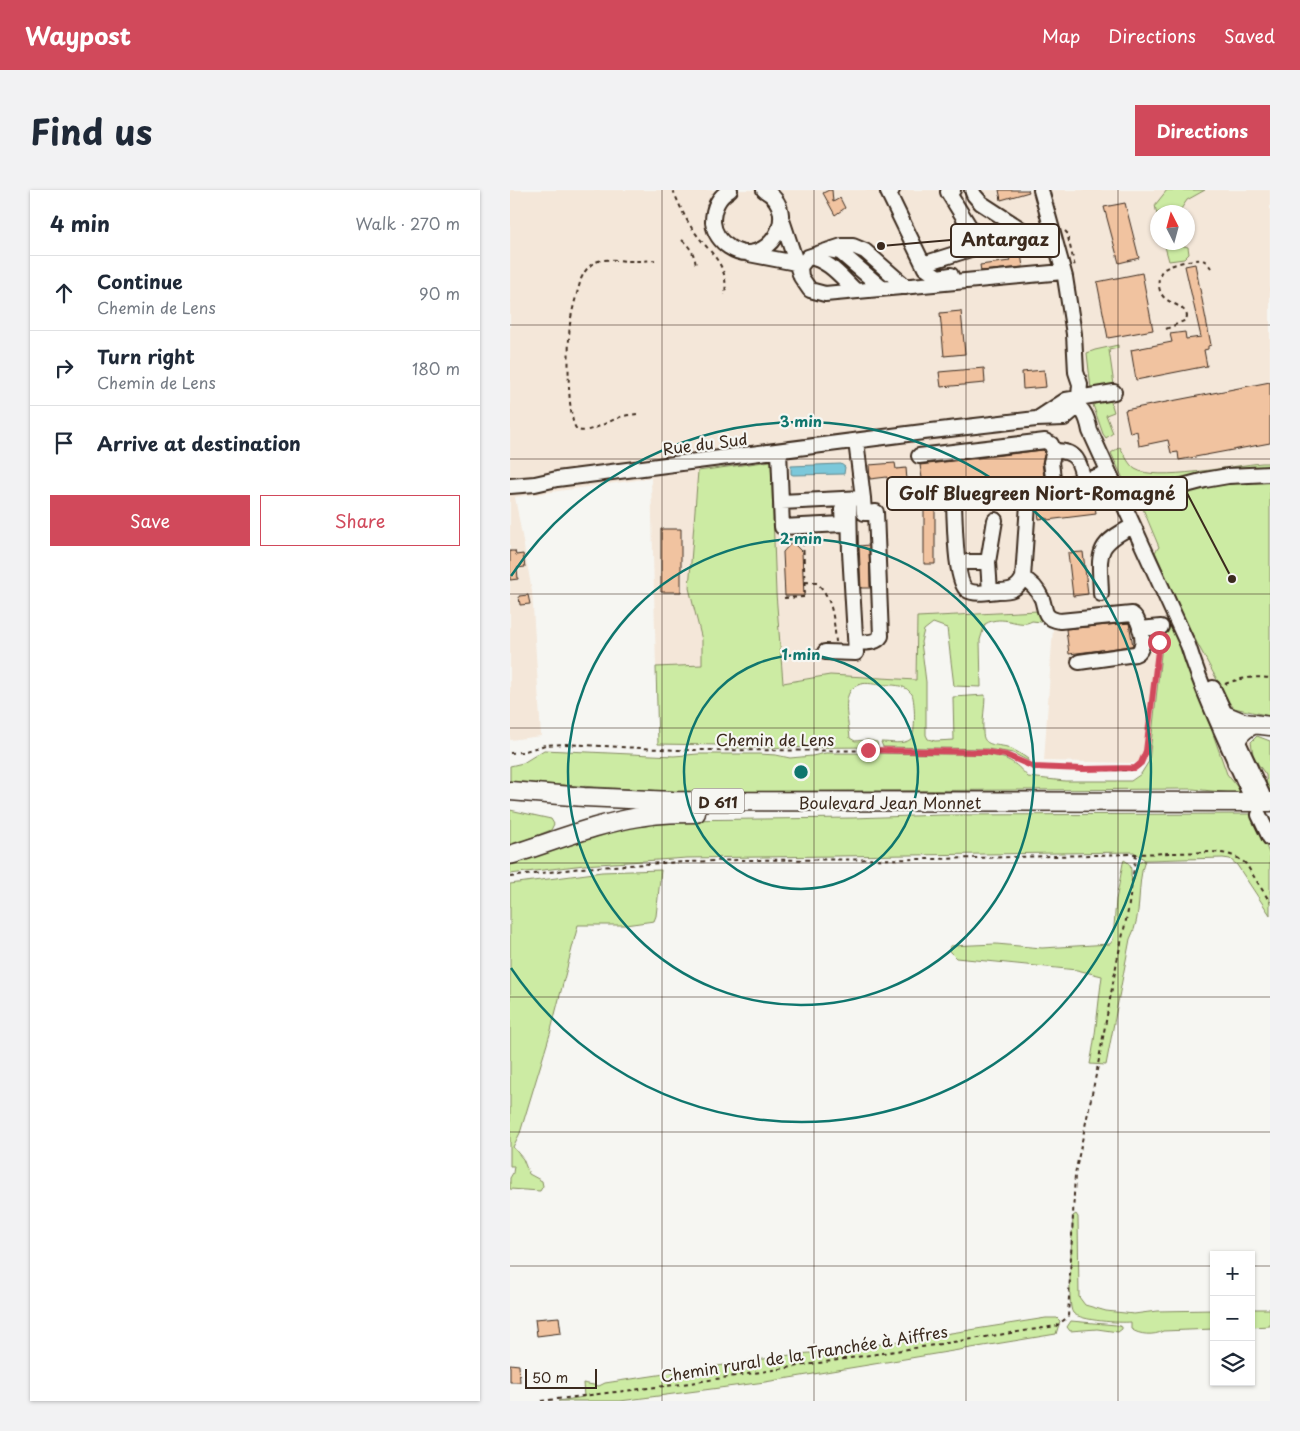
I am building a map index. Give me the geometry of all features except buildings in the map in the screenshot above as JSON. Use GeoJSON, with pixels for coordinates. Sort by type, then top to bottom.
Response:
{"type":"FeatureCollection","features":[{"type":"Feature","properties":{"kind":"main road"},"geometry":{"type":"LineString","coordinates":[[1227,716],[1244,723],[1262,725]]}},
{"type":"Feature","properties":{"kind":"main road"},"geometry":{"type":"LineString","coordinates":[[1236,764],[1237,739],[1241,732],[1262,725]]}},
{"type":"Feature","properties":{"kind":"main road","name":"Boulevard Jean Monnet"},"geometry":{"type":"LineString","coordinates":[[510,791],[673,801],[1262,802]]}},
{"type":"Feature","properties":{"kind":"main road","name":"Boulevard Jean Monnet"},"geometry":{"type":"LineString","coordinates":[[510,798],[661,807],[927,808],[1262,802]]}},
{"type":"Feature","properties":{"kind":"main road"},"geometry":{"type":"LineString","coordinates":[[510,855],[604,825],[654,814],[855,812],[927,808]]}},
{"type":"Feature","properties":{"kind":"street"},"geometry":{"type":"LineString","coordinates":[[730,190],[717,202],[713,213],[713,225],[717,236],[733,250],[744,253],[819,254],[840,252],[895,288]]}},
{"type":"Feature","properties":{"kind":"street"},"geometry":{"type":"LineString","coordinates":[[764,190],[776,201],[782,220],[819,254],[828,256],[861,291]]}},
{"type":"Feature","properties":{"kind":"street"},"geometry":{"type":"LineString","coordinates":[[892,190],[888,192],[925,268],[938,277],[976,272]]}},
{"type":"Feature","properties":{"kind":"street"},"geometry":{"type":"LineString","coordinates":[[923,264],[977,247],[974,234],[948,192],[954,190]]}},
{"type":"Feature","properties":{"kind":"street"},"geometry":{"type":"LineString","coordinates":[[972,190],[981,203],[1027,233],[1056,230]]}},
{"type":"Feature","properties":{"kind":"street"},"geometry":{"type":"LineString","coordinates":[[1041,190],[1070,271],[1076,372],[1080,384],[1072,408],[1087,420],[1108,472],[1188,645],[1227,716],[1262,802],[1270,838]]}},
{"type":"Feature","properties":{"kind":"street"},"geometry":{"type":"LineString","coordinates":[[744,253],[764,248],[773,241],[782,220]]}},
{"type":"Feature","properties":{"kind":"street"},"geometry":{"type":"LineString","coordinates":[[895,288],[865,251],[853,246],[819,254],[800,268],[801,277],[810,290],[825,294],[895,288],[1070,271]]}},
{"type":"Feature","properties":{"kind":"street","name":"Rue du Sud"},"geometry":{"type":"LineString","coordinates":[[510,486],[1036,419],[1114,392]]}},
{"type":"Feature","properties":{"kind":"street"},"geometry":{"type":"LineString","coordinates":[[831,652],[856,653],[850,552],[851,499],[856,441]]}},
{"type":"Feature","properties":{"kind":"street"},"geometry":{"type":"LineString","coordinates":[[919,456],[1045,441],[1051,444],[1054,451],[1051,462],[1054,486]]}},
{"type":"Feature","properties":{"kind":"street"},"geometry":{"type":"LineString","coordinates":[[779,451],[782,527],[842,524],[851,499]]}},
{"type":"Feature","properties":{"kind":"street"},"geometry":{"type":"LineString","coordinates":[[1054,451],[1071,453],[1080,465],[1084,482]]}},
{"type":"Feature","properties":{"kind":"street"},"geometry":{"type":"LineString","coordinates":[[1029,489],[1023,578],[1020,585],[1009,591],[971,592],[964,589],[958,562],[954,506],[957,497],[969,494],[1084,482],[1108,472]]}},
{"type":"Feature","properties":{"kind":"street"},"geometry":{"type":"LineString","coordinates":[[1122,502],[1205,480],[1228,476],[1270,474]]}},
{"type":"Feature","properties":{"kind":"street","name":"Rue du Sud"},"geometry":{"type":"LineString","coordinates":[[510,479],[557,479]]}},
{"type":"Feature","properties":{"kind":"street"},"geometry":{"type":"LineString","coordinates":[[781,502],[851,499],[864,513],[876,512],[881,636],[873,642],[856,643]]}},
{"type":"Feature","properties":{"kind":"street"},"geometry":{"type":"LineString","coordinates":[[990,592],[988,562],[994,520]]}},
{"type":"Feature","properties":{"kind":"street"},"geometry":{"type":"LineString","coordinates":[[1101,594],[1100,557],[1103,549],[1109,540],[1133,526]]}},
{"type":"Feature","properties":{"kind":"street"},"geometry":{"type":"LineString","coordinates":[[958,562],[988,562]]}},
{"type":"Feature","properties":{"kind":"street"},"geometry":{"type":"LineString","coordinates":[[1023,578],[1034,586],[1042,599],[1046,614],[1054,620],[1132,614],[1137,618],[1142,644],[1141,650],[1136,654],[1079,662]]}},
{"type":"Feature","properties":{"kind":"street"},"geometry":{"type":"LineString","coordinates":[[1140,629],[1161,627]]}},
{"type":"Feature","properties":{"kind":"street"},"geometry":{"type":"LineString","coordinates":[[1188,645],[1236,764],[1262,802]]}},
{"type":"Feature","properties":{"kind":"path"},"geometry":{"type":"LineString","coordinates":[[673,190],[694,230],[720,262],[726,287],[725,295]]}},
{"type":"Feature","properties":{"kind":"path"},"geometry":{"type":"LineString","coordinates":[[1056,230],[1066,232],[1070,271]]}},
{"type":"Feature","properties":{"kind":"path"},"geometry":{"type":"LineString","coordinates":[[682,240],[690,247],[695,258],[696,267]]}},
{"type":"Feature","properties":{"kind":"path"},"geometry":{"type":"LineString","coordinates":[[637,414],[620,417],[588,430],[579,430],[575,427],[572,419],[569,378],[570,324],[581,279],[584,272],[594,262],[609,259],[655,260]]}},
{"type":"Feature","properties":{"kind":"path"},"geometry":{"type":"LineString","coordinates":[[1166,329],[1186,320],[1186,316],[1185,311],[1166,300],[1162,295],[1159,279],[1162,271],[1169,266],[1197,260],[1206,262],[1211,268]]}},
{"type":"Feature","properties":{"kind":"path"},"geometry":{"type":"LineString","coordinates":[[784,598],[806,597],[802,526]]}},
{"type":"Feature","properties":{"kind":"path"},"geometry":{"type":"LineString","coordinates":[[805,582],[817,583],[832,607],[831,652]]}},
{"type":"Feature","properties":{"kind":"path","name":"Chemin de Lens"},"geometry":{"type":"LineString","coordinates":[[510,753],[558,744],[678,750],[979,752],[1006,755],[1034,767],[1130,770],[1139,766],[1146,751],[1161,627]]}},
{"type":"Feature","properties":{"kind":"path"},"geometry":{"type":"LineString","coordinates":[[1214,690],[1237,679],[1254,676],[1270,678]]}},
{"type":"Feature","properties":{"kind":"path"},"geometry":{"type":"LineString","coordinates":[[510,877],[616,865],[691,862],[935,860],[1212,852],[1230,854],[1246,864],[1270,902]]}},
{"type":"Feature","properties":{"kind":"path","name":"Chemin rural de la Tranchée à Aiffres"},"geometry":{"type":"LineString","coordinates":[[541,1401],[690,1383],[1056,1326],[1068,1317],[1075,1174],[1128,911],[1136,854]]}},
{"type":"Feature","properties":{"kind":"shaded area"},"geometry":{"type":"Polygon","coordinates":[[[510,190],[1167,190],[1156,205],[1150,205],[1150,250],[1166,250],[1169,261],[1178,250],[1195,250],[1195,205],[1183,205],[1186,200],[1205,190],[1270,190],[1270,478],[1141,505],[1208,663],[1222,691],[1234,708],[1251,742],[1253,754],[1266,775],[1267,795],[1243,794],[1227,774],[1203,705],[1164,627],[1149,761],[1133,763],[1044,761],[1053,628],[1038,611],[917,617],[916,680],[849,676],[811,678],[783,683],[776,593],[689,588],[702,640],[702,665],[656,667],[651,478],[515,497],[532,591],[541,736],[510,740],[510,190]]]}},
{"type":"Feature","properties":{"kind":"green space"},"geometry":{"type":"Polygon","coordinates":[[[1167,190],[1205,190],[1187,200],[1184,205],[1155,205],[1167,190]]]}},
{"type":"Feature","properties":{"kind":"green space"},"geometry":{"type":"Polygon","coordinates":[[[1166,250],[1188,250],[1189,254],[1184,259],[1169,261],[1166,250]]]}},
{"type":"Feature","properties":{"kind":"green space"},"geometry":{"type":"Polygon","coordinates":[[[1118,345],[1118,348],[1109,350],[1114,385],[1091,389],[1087,353],[1118,345]]]}},
{"type":"Feature","properties":{"kind":"green space"},"geometry":{"type":"Polygon","coordinates":[[[1110,399],[1114,412],[1106,415],[1113,433],[1106,438],[1093,405],[1099,401],[1110,399]]]}},
{"type":"Feature","properties":{"kind":"green space"},"geometry":{"type":"Polygon","coordinates":[[[1120,447],[1133,467],[1145,473],[1196,472],[1262,463],[1270,463],[1270,470],[1129,492],[1125,491],[1122,487],[1126,485],[1111,453],[1120,447]]]}},
{"type":"Feature","properties":{"kind":"green space"},"geometry":{"type":"Polygon","coordinates":[[[771,461],[776,593],[783,683],[830,675],[916,680],[917,617],[1038,611],[1045,619],[1041,622],[1022,623],[999,620],[985,624],[980,640],[981,687],[954,686],[947,628],[933,623],[924,630],[921,642],[926,682],[926,735],[928,739],[935,741],[954,740],[953,697],[985,695],[983,727],[985,740],[991,744],[1013,749],[1028,759],[1028,761],[1013,753],[987,749],[883,747],[881,742],[901,743],[908,741],[913,736],[914,710],[912,694],[901,686],[894,685],[858,685],[852,689],[847,701],[846,708],[850,738],[855,741],[868,740],[877,742],[878,747],[729,748],[717,745],[658,744],[656,667],[702,665],[702,640],[689,588],[698,471],[771,461]]]}},
{"type":"Feature","properties":{"kind":"green space"},"geometry":{"type":"Polygon","coordinates":[[[1270,478],[1270,716],[1234,708],[1229,702],[1189,628],[1155,552],[1159,547],[1141,504],[1237,480],[1270,478]]]}},
{"type":"Feature","properties":{"kind":"green space"},"geometry":{"type":"Polygon","coordinates":[[[1169,623],[1190,668],[1227,774],[1243,794],[1192,789],[682,792],[510,782],[510,766],[523,763],[544,750],[674,756],[759,754],[790,758],[826,753],[987,754],[1010,761],[1028,777],[1065,781],[1131,781],[1141,774],[1149,761],[1164,627],[1169,623]]]}},
{"type":"Feature","properties":{"kind":"green space"},"geometry":{"type":"Polygon","coordinates":[[[1257,736],[1270,741],[1270,790],[1267,787],[1266,775],[1253,754],[1251,742],[1257,736]]]}},
{"type":"Feature","properties":{"kind":"green space"},"geometry":{"type":"Polygon","coordinates":[[[510,810],[551,819],[554,824],[551,830],[510,846],[510,810]]]}},
{"type":"Feature","properties":{"kind":"green space"},"geometry":{"type":"Polygon","coordinates":[[[1254,814],[1270,856],[1270,915],[1237,865],[1230,859],[1145,860],[1134,852],[687,858],[584,865],[510,874],[510,861],[615,829],[672,820],[942,815],[1254,814]]]}},
{"type":"Feature","properties":{"kind":"green space"},"geometry":{"type":"Polygon","coordinates":[[[1124,860],[1130,865],[1131,877],[1134,880],[1138,863],[1145,860],[1142,870],[1137,920],[1130,939],[1106,1065],[1090,1064],[1102,976],[1077,970],[956,958],[949,951],[950,946],[996,944],[1042,948],[1110,944],[1113,940],[1116,900],[1124,860]]]}},
{"type":"Feature","properties":{"kind":"green space"},"geometry":{"type":"Polygon","coordinates":[[[661,870],[654,921],[625,925],[578,925],[550,1034],[520,1133],[513,1147],[523,1159],[529,1174],[542,1181],[543,1186],[540,1191],[510,1189],[510,1178],[514,1166],[510,1166],[510,884],[602,872],[661,870]]]}},
{"type":"Feature","properties":{"kind":"green space"},"geometry":{"type":"Polygon","coordinates":[[[1076,1214],[1078,1217],[1079,1297],[1085,1305],[1106,1311],[1134,1314],[1157,1311],[1210,1310],[1210,1329],[1163,1331],[1155,1334],[1138,1333],[1131,1329],[1131,1322],[1092,1320],[1073,1313],[1070,1296],[1070,1267],[1073,1216],[1076,1214]]]}},
{"type":"Feature","properties":{"kind":"green space"},"geometry":{"type":"Polygon","coordinates":[[[1255,1309],[1270,1309],[1270,1326],[1255,1327],[1255,1309]]]}},
{"type":"Feature","properties":{"kind":"green space"},"geometry":{"type":"Polygon","coordinates":[[[1046,1318],[1057,1318],[1060,1321],[1056,1334],[765,1382],[620,1401],[558,1401],[584,1397],[583,1383],[599,1386],[605,1383],[797,1354],[837,1351],[1046,1318]]]}},
{"type":"Feature","properties":{"kind":"green space"},"geometry":{"type":"Polygon","coordinates":[[[1071,1321],[1116,1325],[1122,1327],[1122,1329],[1118,1332],[1097,1329],[1070,1331],[1067,1327],[1071,1321]]]}},
{"type":"Feature","properties":{"kind":"water"},"geometry":{"type":"Polygon","coordinates":[[[841,464],[845,467],[844,474],[791,474],[791,466],[841,464]]]}},
{"type":"Feature","properties":{"kind":"place","name":"Antargaz"},"geometry":{"type":"Point","coordinates":[881,246]}},
{"type":"Feature","properties":{"kind":"place","name":"Golf Bluegreen Niort-Romagné"},"geometry":{"type":"Point","coordinates":[1232,579]}},
{"type":"Feature","properties":{"kind":"route"},"geometry":{"type":"LineString","coordinates":[[868,750],[986,752],[1006,755],[1034,767],[1130,770],[1139,766],[1146,751],[1159,642]]}}]}
